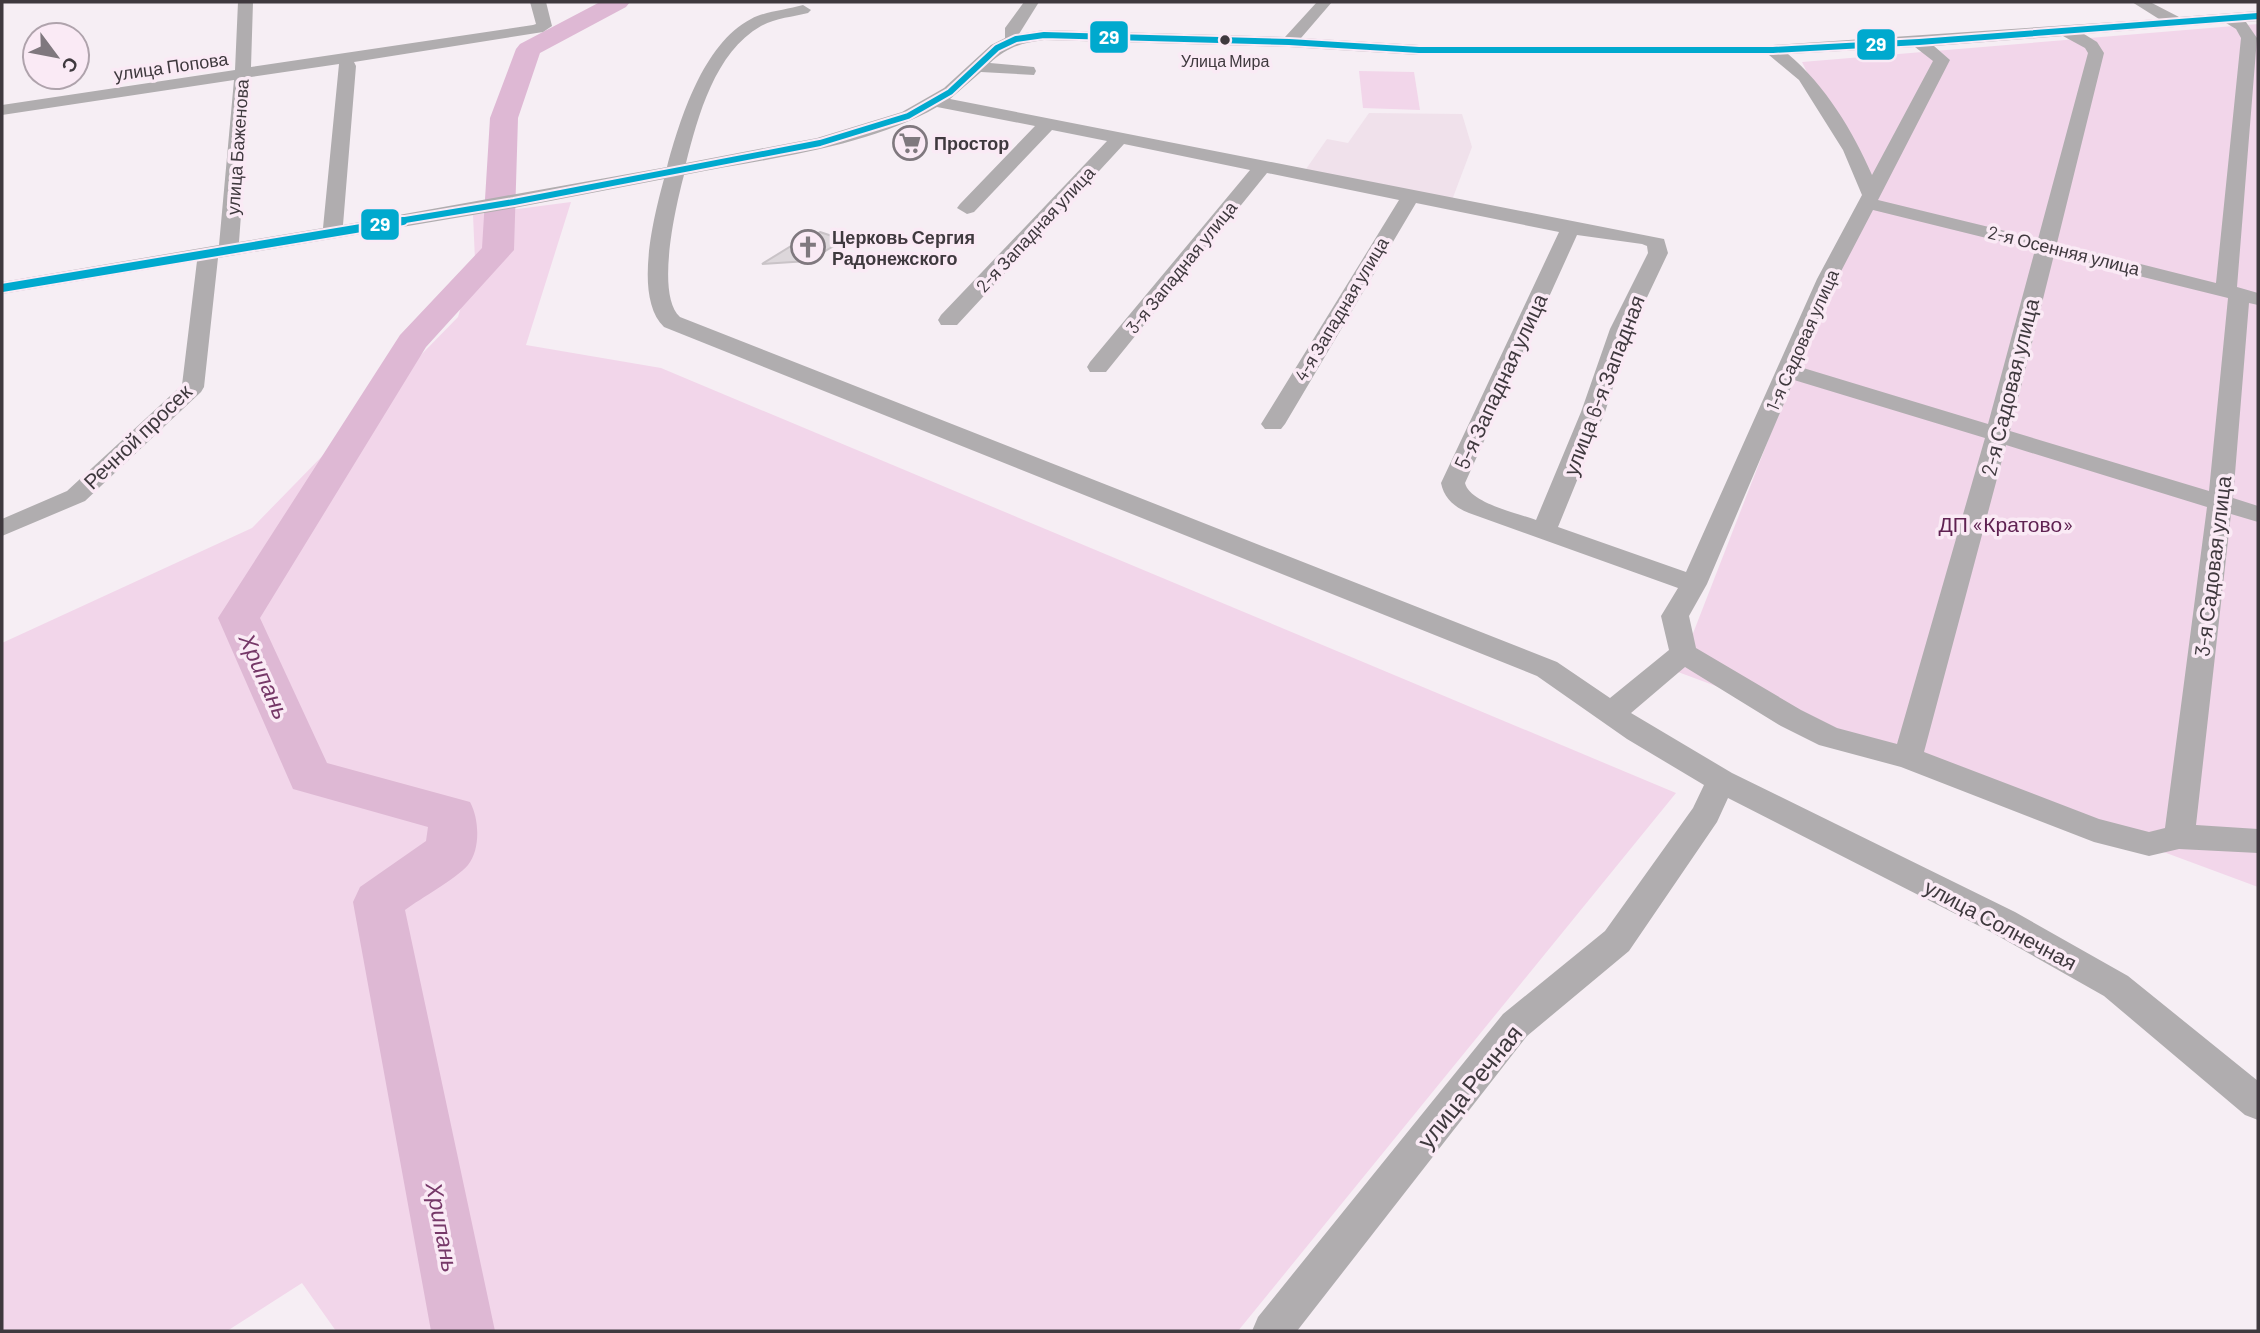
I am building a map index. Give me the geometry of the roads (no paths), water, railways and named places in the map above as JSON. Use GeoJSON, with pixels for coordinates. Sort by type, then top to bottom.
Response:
{"type":"FeatureCollection","features":[{"type":"Feature","properties":{"kind":"street","name":"улица Баженова"},"geometry":{"type":"LineString","coordinates":[[219,251],[243,75],[245,2]]}},
{"type":"Feature","properties":{"kind":"street","name":"улица Попова"},"geometry":{"type":"LineString","coordinates":[[2,110],[537,29],[544,26],[538,2]]}},
{"type":"Feature","properties":{"kind":"street"},"geometry":{"type":"LineString","coordinates":[[1016,40],[1011,36],[1013,28],[1031,2]]}},
{"type":"Feature","properties":{"kind":"street"},"geometry":{"type":"LineString","coordinates":[[1289,42],[1325,2]]}},
{"type":"Feature","properties":{"kind":"street"},"geometry":{"type":"LineString","coordinates":[[2139,2],[2176,22]]}},
{"type":"Feature","properties":{"kind":"street","name":"улица Солнечная"},"geometry":{"type":"LineString","coordinates":[[803,10],[754,23],[732,44],[711,72],[696,102],[677,172],[669,191],[663,226],[659,290],[662,312],[672,322],[1547,669],[1637,731],[1721,781],[2003,922],[2116,986],[2258,1102]]}},
{"type":"Feature","properties":{"kind":"street"},"geometry":{"type":"LineString","coordinates":[[2,288],[514,202],[832,140],[891,123],[950,92],[992,53],[1016,40],[1063,34],[1289,42],[1419,50],[1773,50],[1919,43],[2258,16]]}},
{"type":"Feature","properties":{"kind":"street","name":"3-я Садовая улица"},"geometry":{"type":"LineString","coordinates":[[2179,837],[2220,503],[2241,295],[2249,38],[2242,26],[2228,18]]}},
{"type":"Feature","properties":{"kind":"street","name":"2-я Садовая улица"},"geometry":{"type":"LineString","coordinates":[[1908,758],[1997,436],[2096,53],[2091,45],[2065,30]]}},
{"type":"Feature","properties":{"kind":"street","name":"1-я Садовая улица"},"geometry":{"type":"LineString","coordinates":[[1683,653],[1675,616],[1694,584],[1827,279],[1942,60],[1919,43]]}},
{"type":"Feature","properties":{"kind":"street"},"geometry":{"type":"LineString","coordinates":[[1773,50],[1805,77],[1853,150],[1870,198]]}},
{"type":"Feature","properties":{"kind":"street"},"geometry":{"type":"LineString","coordinates":[[975,67],[1032,64],[992,53]]}},
{"type":"Feature","properties":{"kind":"street"},"geometry":{"type":"LineString","coordinates":[[332,233],[348,66],[345,59]]}},
{"type":"Feature","properties":{"kind":"street"},"geometry":{"type":"LineString","coordinates":[[935,100],[1570,228]]}},
{"type":"Feature","properties":{"kind":"street"},"geometry":{"type":"LineString","coordinates":[[967,208],[1049,122]]}},
{"type":"Feature","properties":{"kind":"street","name":"2-я Западная улица"},"geometry":{"type":"LineString","coordinates":[[949,320],[1119,139]]}},
{"type":"Feature","properties":{"kind":"street","name":"3-я Западная улица"},"geometry":{"type":"LineString","coordinates":[[1098,367],[1263,166]]}},
{"type":"Feature","properties":{"kind":"street","name":"4-я Западная улица"},"geometry":{"type":"LineString","coordinates":[[1273,424],[1411,195]]}},
{"type":"Feature","properties":{"kind":"street","name":"2-я Осенняя улица"},"geometry":{"type":"LineString","coordinates":[[1870,198],[2044,246],[2241,295]]}},
{"type":"Feature","properties":{"kind":"street","name":"улица 6-я Западная"},"geometry":{"type":"LineString","coordinates":[[1544,531],[1593,412],[1621,329],[1658,253],[1657,243],[1652,240],[1570,228]]}},
{"type":"Feature","properties":{"kind":"street","name":"5-я Западная улица"},"geometry":{"type":"LineString","coordinates":[[1570,228],[1453,483],[1458,497],[1472,505],[1694,584]]}},
{"type":"Feature","properties":{"kind":"street","name":"Речной просек"},"geometry":{"type":"LineString","coordinates":[[2,528],[76,495],[193,387],[219,251]]}},
{"type":"Feature","properties":{"kind":"street"},"geometry":{"type":"LineString","coordinates":[[1788,371],[2258,514]]}},
{"type":"Feature","properties":{"kind":"street"},"geometry":{"type":"LineString","coordinates":[[1612,713],[1683,653],[1791,718],[1829,737],[1908,758],[2094,830],[2149,844],[2179,837],[2258,841]]}},
{"type":"Feature","properties":{"kind":"street","name":"улица Речная"},"geometry":{"type":"LineString","coordinates":[[1272,1331],[1516,1025],[1617,941],[1706,814],[1721,781]]}},
{"type":"Feature","properties":{"kind":"waterway","name":"Хрипань"},"geometry":{"type":"LineString","coordinates":[[463,1331],[378,902],[450,851],[453,815],[310,776],[239,618],[412,342],[498,250],[504,118],[529,49],[618,2]]}},
{"type":"Feature","properties":{"kind":"place","name":"Улица Мира"},"geometry":{"type":"Point","coordinates":[1225,40]}},
{"type":"Feature","properties":{"kind":"place","name":"Простор"},"geometry":{"type":"Point","coordinates":[910,143]}},
{"type":"Feature","properties":{"kind":"place","name":"Церковь Сергия Радонежского"},"geometry":{"type":"Point","coordinates":[808,247]}},
{"type":"Feature","properties":{"kind":"park label","name":"ДП «Кратово»"},"geometry":{"type":"Point","coordinates":[2006,523]}}]}
